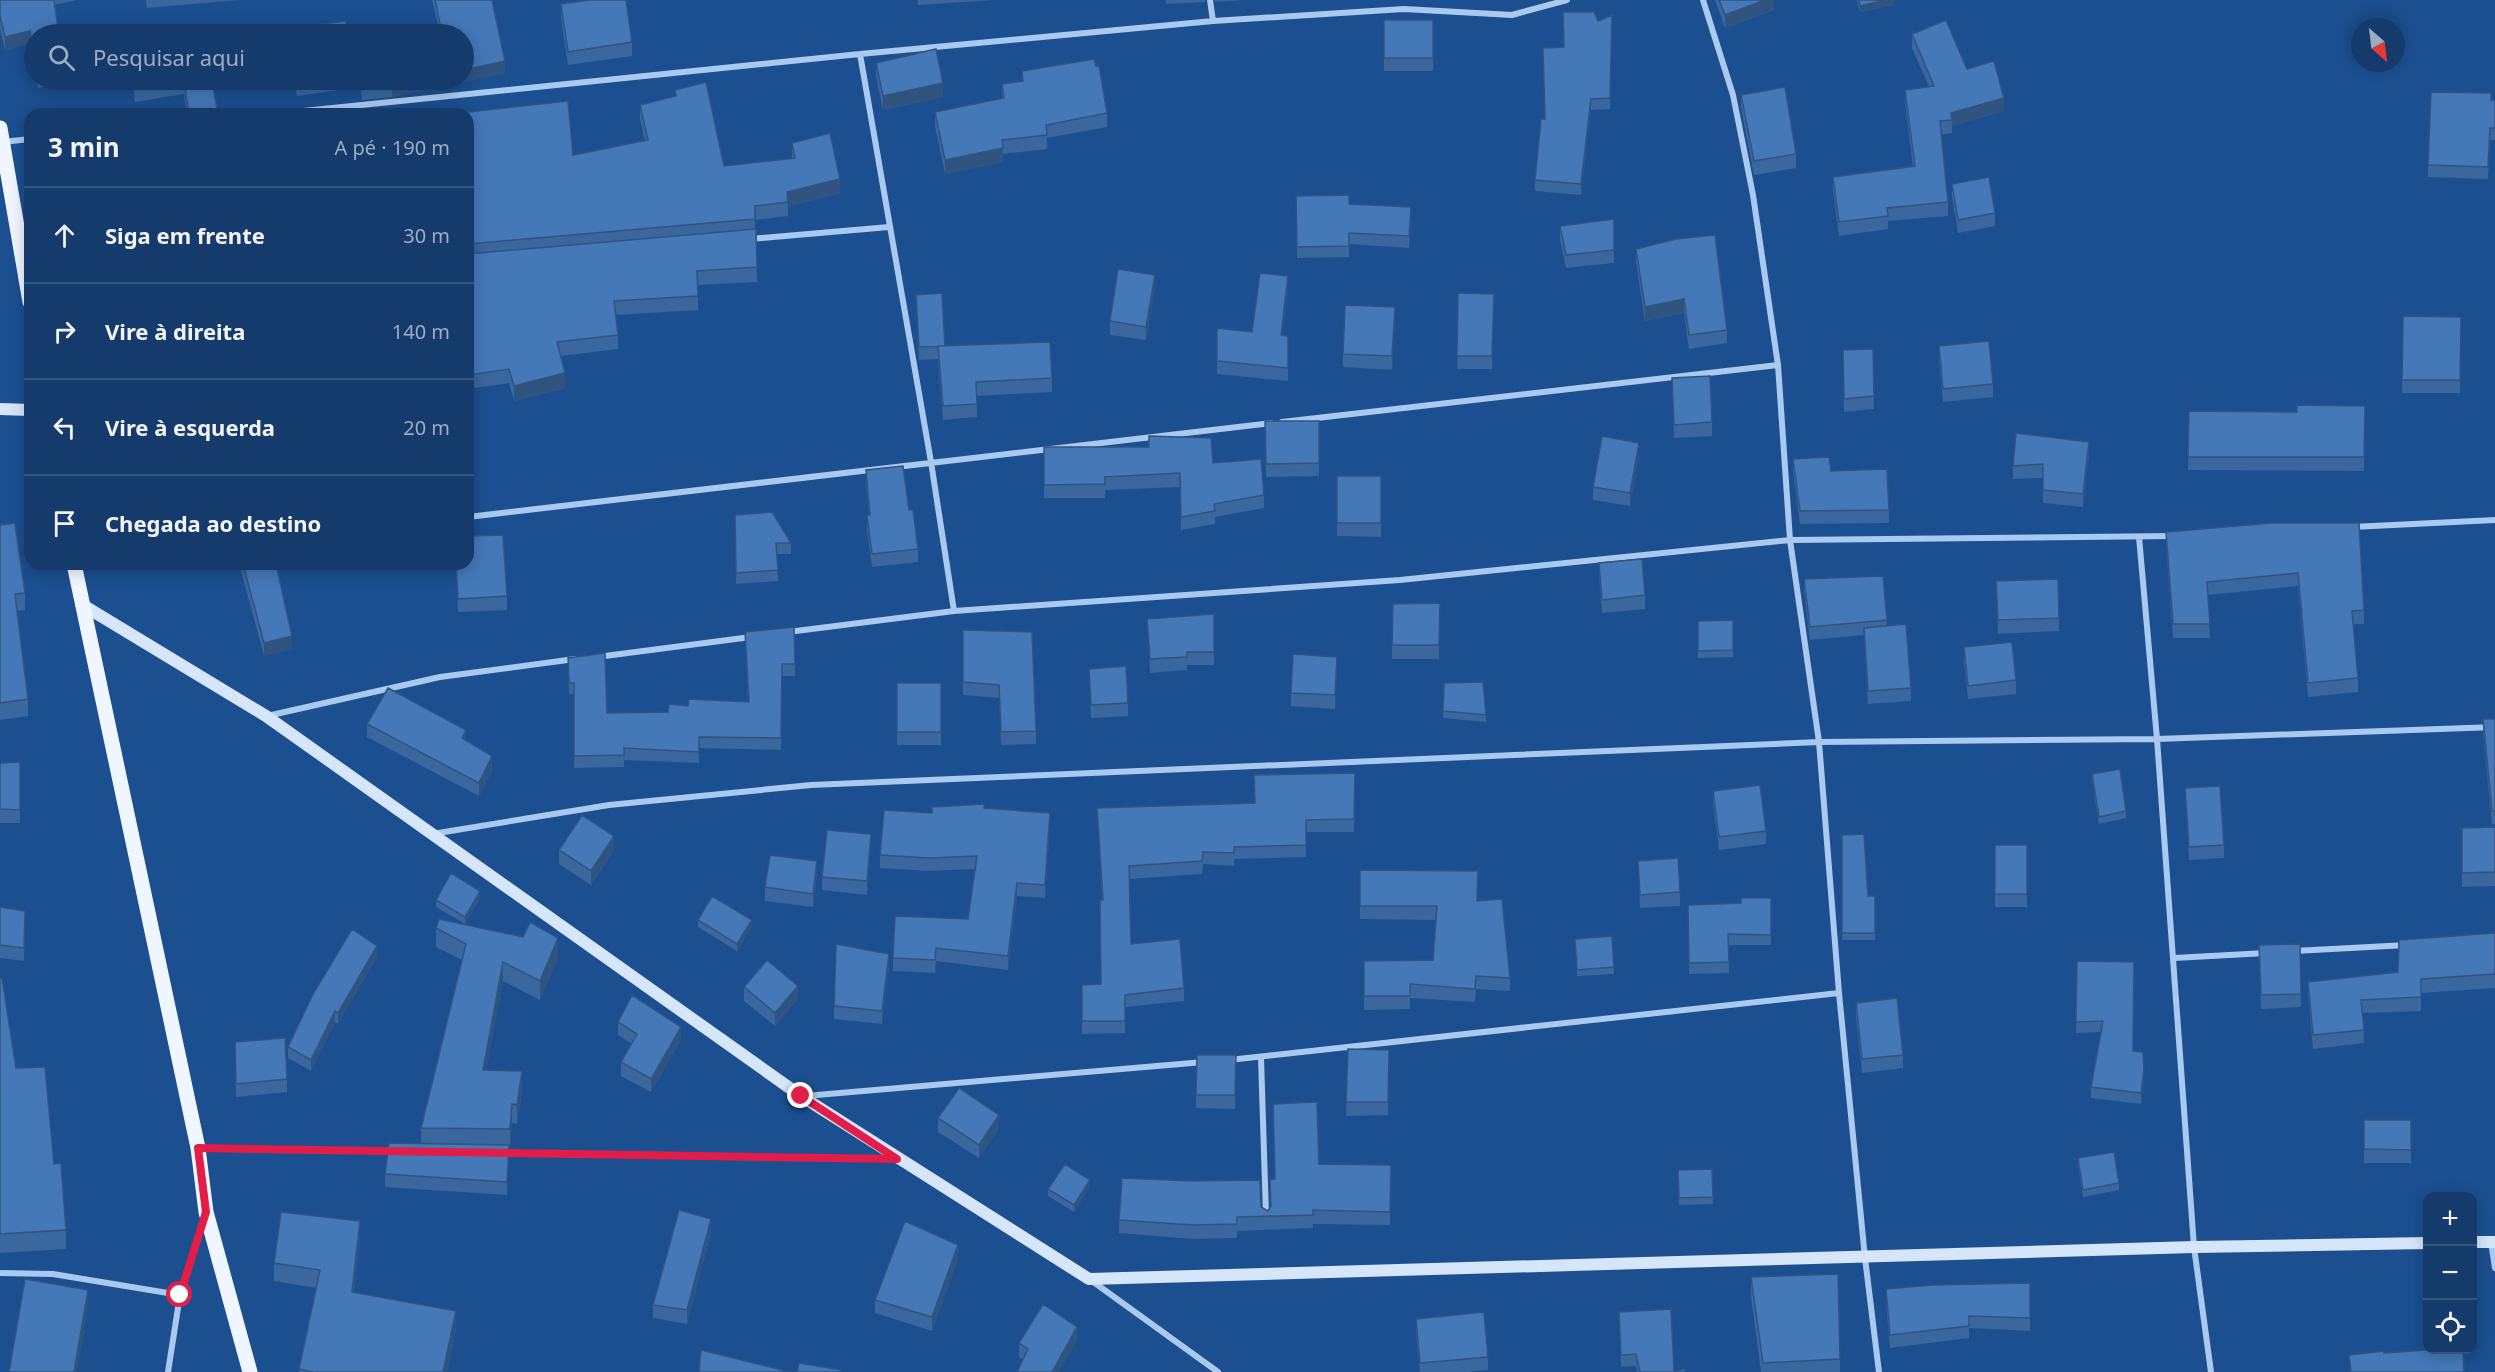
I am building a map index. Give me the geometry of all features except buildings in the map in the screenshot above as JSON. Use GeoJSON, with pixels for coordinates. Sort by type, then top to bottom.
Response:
{"type":"FeatureCollection","features":[{"type":"Feature","properties":{"kind":"main road"},"geometry":{"type":"LineString","coordinates":[[1,135],[24,267]]}},
{"type":"Feature","properties":{"kind":"main road"},"geometry":{"type":"LineString","coordinates":[[75,570],[198,1148],[206,1212],[250,1372]]}},
{"type":"Feature","properties":{"kind":"street"},"geometry":{"type":"LineString","coordinates":[[1210,0],[1213,21]]}},
{"type":"Feature","properties":{"kind":"street"},"geometry":{"type":"LineString","coordinates":[[333,108],[860,54],[1213,21],[1404,9],[1512,15],[1567,0]]}},
{"type":"Feature","properties":{"kind":"street"},"geometry":{"type":"LineString","coordinates":[[1703,0],[1733,95],[1753,195],[1778,365],[1790,540],[1819,742],[1839,993],[1865,1258],[1879,1372]]}},
{"type":"Feature","properties":{"kind":"street"},"geometry":{"type":"LineString","coordinates":[[860,54],[931,462],[954,611]]}},
{"type":"Feature","properties":{"kind":"street"},"geometry":{"type":"LineString","coordinates":[[1,135],[24,138]]}},
{"type":"Feature","properties":{"kind":"street"},"geometry":{"type":"LineString","coordinates":[[737,240],[889,227]]}},
{"type":"Feature","properties":{"kind":"street"},"geometry":{"type":"LineString","coordinates":[[474,516],[1778,365]]}},
{"type":"Feature","properties":{"kind":"street"},"geometry":{"type":"LineString","coordinates":[[0,409],[24,410]]}},
{"type":"Feature","properties":{"kind":"street"},"geometry":{"type":"LineString","coordinates":[[2341,528],[2495,520]]}},
{"type":"Feature","properties":{"kind":"street"},"geometry":{"type":"LineString","coordinates":[[778,633],[954,611],[1400,580],[1790,540],[2186,535]]}},
{"type":"Feature","properties":{"kind":"street"},"geometry":{"type":"LineString","coordinates":[[2139,537],[2174,958],[2194,1247],[2211,1372]]}},
{"type":"Feature","properties":{"kind":"street"},"geometry":{"type":"LineString","coordinates":[[81,604],[266,716],[801,1096],[1089,1279],[1218,1372]]}},
{"type":"Feature","properties":{"kind":"street"},"geometry":{"type":"LineString","coordinates":[[592,657],[755,636]]}},
{"type":"Feature","properties":{"kind":"street"},"geometry":{"type":"LineString","coordinates":[[266,716],[440,677],[580,659]]}},
{"type":"Feature","properties":{"kind":"street"},"geometry":{"type":"LineString","coordinates":[[432,834],[609,805],[812,786],[1819,742],[2157,739],[2495,727]]}},
{"type":"Feature","properties":{"kind":"street"},"geometry":{"type":"LineString","coordinates":[[2281,952],[2412,944]]}},
{"type":"Feature","properties":{"kind":"street"},"geometry":{"type":"LineString","coordinates":[[2174,958],[2269,953]]}},
{"type":"Feature","properties":{"kind":"street"},"geometry":{"type":"LineString","coordinates":[[1226,1061],[1839,993]]}},
{"type":"Feature","properties":{"kind":"street"},"geometry":{"type":"LineString","coordinates":[[1261,1058],[1266,1220]]}},
{"type":"Feature","properties":{"kind":"street"},"geometry":{"type":"LineString","coordinates":[[801,1096],[1214,1062]]}},
{"type":"Feature","properties":{"kind":"street"},"geometry":{"type":"LineString","coordinates":[[198,1148],[399,1151]]}},
{"type":"Feature","properties":{"kind":"street"},"geometry":{"type":"LineString","coordinates":[[494,1153],[897,1159]]}},
{"type":"Feature","properties":{"kind":"street"},"geometry":{"type":"LineString","coordinates":[[168,1372],[180,1295],[206,1212]]}},
{"type":"Feature","properties":{"kind":"street"},"geometry":{"type":"LineString","coordinates":[[2477,1242],[2493,1242],[2495,1268]]}},
{"type":"Feature","properties":{"kind":"street"},"geometry":{"type":"LineString","coordinates":[[1089,1279],[2194,1247],[2423,1243]]}},
{"type":"Feature","properties":{"kind":"street"},"geometry":{"type":"LineString","coordinates":[[0,1274],[53,1274],[180,1295]]}},
{"type":"Feature","properties":{"kind":"route"},"geometry":{"type":"LineString","coordinates":[[180,1295],[206,1212],[198,1148],[897,1159],[801,1096]]}}]}
